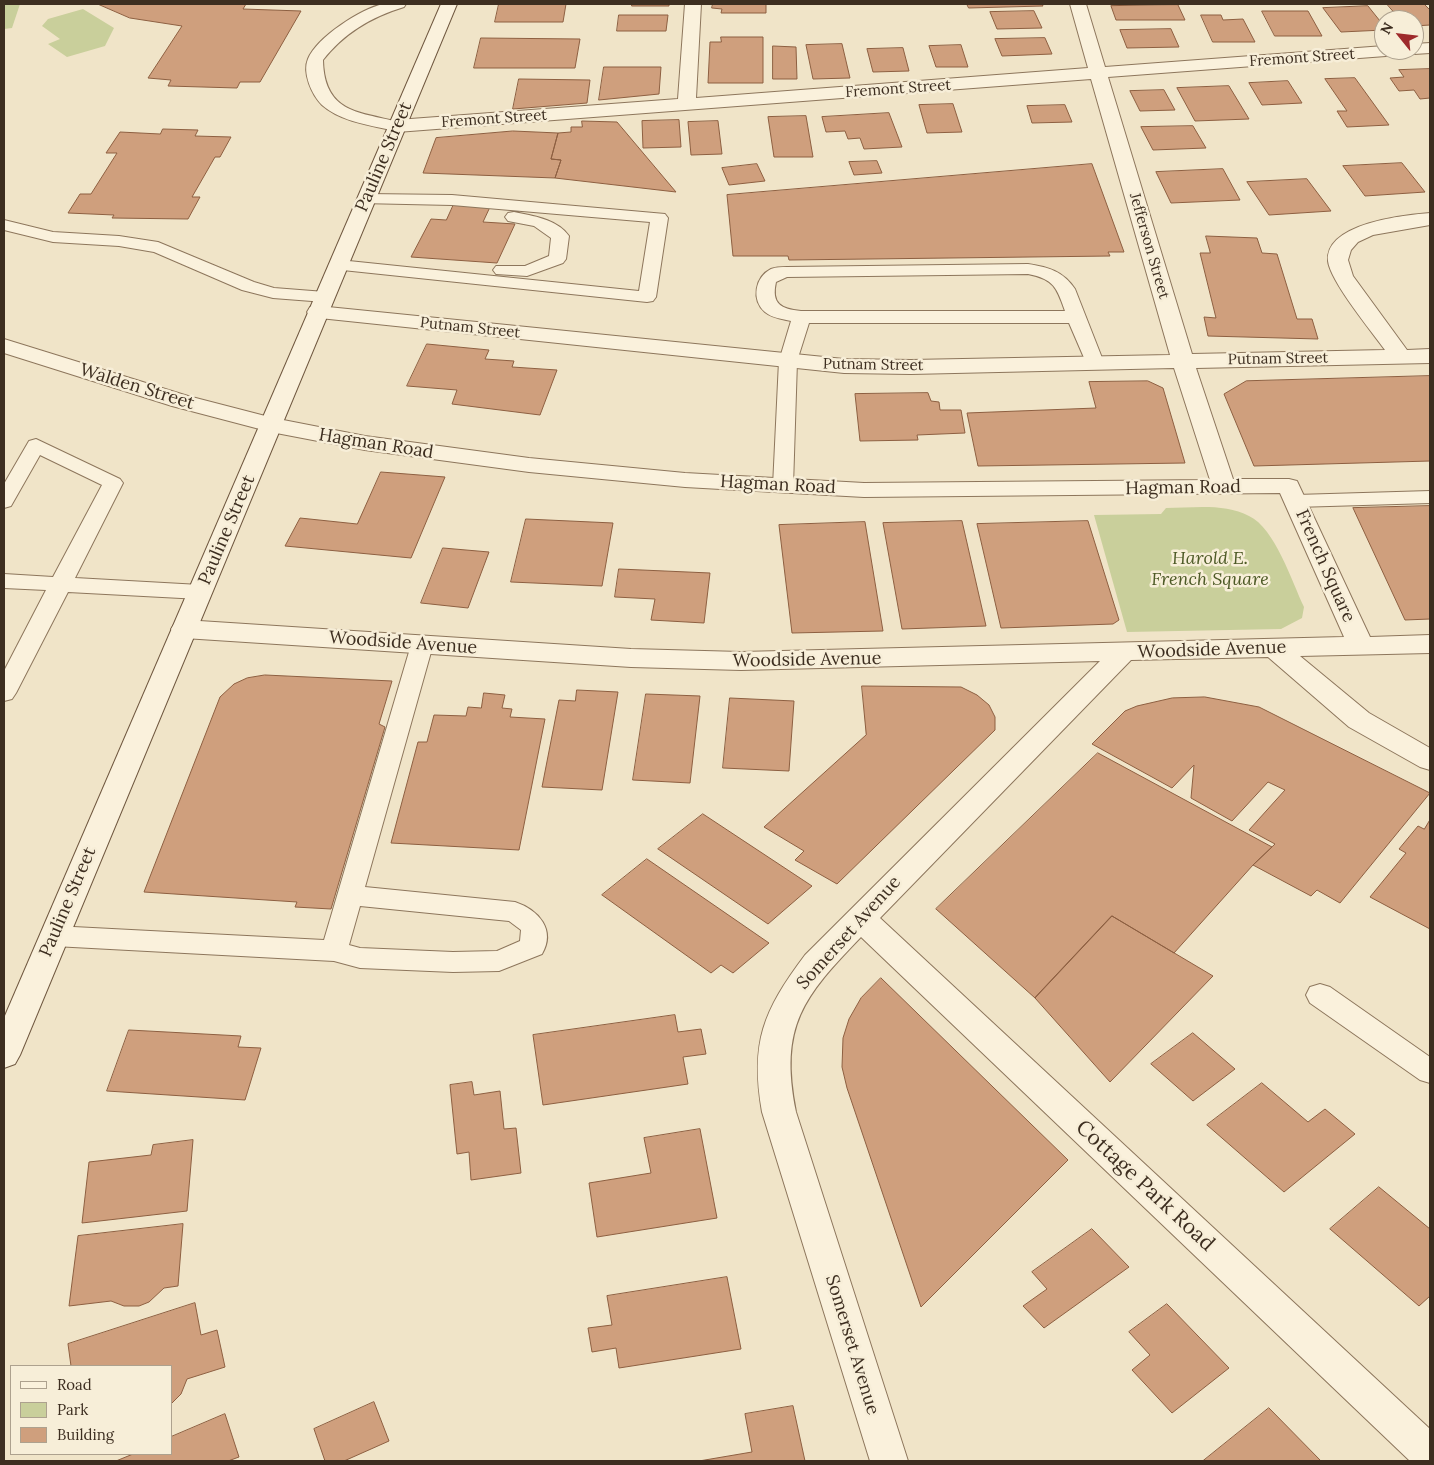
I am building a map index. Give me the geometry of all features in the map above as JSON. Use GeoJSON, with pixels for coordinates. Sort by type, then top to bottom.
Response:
{"type":"FeatureCollection","features":[{"type":"Feature","properties":{"kind":"street","name":"Pauline Street"},"geometry":{"type":"LineString","coordinates":[[4,1055],[449,4]]}},
{"type":"Feature","properties":{"kind":"street"},"geometry":{"type":"LineString","coordinates":[[687,104],[693,4]]}},
{"type":"Feature","properties":{"kind":"street","name":"Jefferson Street"},"geometry":{"type":"LineString","coordinates":[[1078,4],[1183,361],[1224,487]]}},
{"type":"Feature","properties":{"kind":"street","name":"Fremont Street"},"geometry":{"type":"LineString","coordinates":[[397,126],[1374,52]]}},
{"type":"Feature","properties":{"kind":"street"},"geometry":{"type":"LineString","coordinates":[[1401,357],[1343,276],[1337,262],[1338,255],[1346,243],[1361,233],[1395,223],[1430,219]]}},
{"type":"Feature","properties":{"kind":"street","name":"Putnam Street"},"geometry":{"type":"LineString","coordinates":[[322,304],[788,361],[872,367],[1430,356]]}},
{"type":"Feature","properties":{"kind":"street","name":"Walden Street"},"geometry":{"type":"LineString","coordinates":[[4,346],[180,401],[271,425]]}},
{"type":"Feature","properties":{"kind":"street","name":"Hagman Road"},"geometry":{"type":"LineString","coordinates":[[271,425],[365,444],[483,460],[617,474],[783,486],[930,491],[1224,487],[1293,494]]}},
{"type":"Feature","properties":{"kind":"street","name":"French Square"},"geometry":{"type":"LineString","coordinates":[[1293,494],[1361,646]]}},
{"type":"Feature","properties":{"kind":"street","name":"Woodside Avenue"},"geometry":{"type":"LineString","coordinates":[[184,629],[631,658],[742,661],[1430,644]]}},
{"type":"Feature","properties":{"kind":"street"},"geometry":{"type":"LineString","coordinates":[[1273,648],[1359,720],[1430,760]]}},
{"type":"Feature","properties":{"kind":"street","name":"Somerset Avenue"},"geometry":{"type":"LineString","coordinates":[[888,1461],[779,1112],[772,1066],[779,1024],[788,1002],[816,964],[1122,653]]}},
{"type":"Feature","properties":{"kind":"street","name":"Cottage Park Road"},"geometry":{"type":"LineString","coordinates":[[860,918],[1430,1454]]}},
{"type":"Feature","properties":{"kind":"lane"},"geometry":{"type":"LineString","coordinates":[[397,126],[354,114],[331,102],[322,94],[317,80],[315,60],[330,40],[340,32],[378,10],[399,4]]}},
{"type":"Feature","properties":{"kind":"lane"},"geometry":{"type":"LineString","coordinates":[[338,265],[647,297],[659,218],[452,200],[366,199]]}},
{"type":"Feature","properties":{"kind":"lane"},"geometry":{"type":"LineString","coordinates":[[398,271],[438,266],[526,271],[557,259],[560,236],[539,222],[487,212],[452,210],[416,201]]}},
{"type":"Feature","properties":{"kind":"lane"},"geometry":{"type":"LineString","coordinates":[[4,226],[53,237],[119,241],[158,246],[248,286],[322,304]]}},
{"type":"Feature","properties":{"kind":"lane"},"geometry":{"type":"LineString","coordinates":[[1076,317],[801,317],[776,312],[767,305],[766,286],[772,276],[795,271],[1028,269],[1048,273],[1061,280],[1095,363]]}},
{"type":"Feature","properties":{"kind":"lane"},"geometry":{"type":"LineString","coordinates":[[783,486],[788,361],[801,317]]}},
{"type":"Feature","properties":{"kind":"lane"},"geometry":{"type":"LineString","coordinates":[[4,502],[36,445],[113,483],[4,693]]}},
{"type":"Feature","properties":{"kind":"lane"},"geometry":{"type":"LineString","coordinates":[[1293,494],[1430,497]]}},
{"type":"Feature","properties":{"kind":"lane"},"geometry":{"type":"LineString","coordinates":[[4,581],[200,592]]}},
{"type":"Feature","properties":{"kind":"lane"},"geometry":{"type":"LineString","coordinates":[[334,951],[422,644]]}},
{"type":"Feature","properties":{"kind":"lane"},"geometry":{"type":"LineString","coordinates":[[54,936],[334,951],[360,958],[453,962],[499,961],[533,947],[535,932],[532,922],[515,912],[350,895]]}},
{"type":"Feature","properties":{"kind":"lane"},"geometry":{"type":"LineString","coordinates":[[1320,995],[1430,1072]]}},
{"type":"Feature","properties":{"kind":"green space"},"geometry":{"type":"Polygon","coordinates":[[[4,4],[20,4],[12,28],[4,29],[4,4]]]}},
{"type":"Feature","properties":{"kind":"green space"},"geometry":{"type":"Polygon","coordinates":[[[83,9],[114,28],[105,46],[67,57],[48,44],[60,39],[42,26],[48,19],[83,9]]]}},
{"type":"Feature","properties":{"kind":"green space","name":"Harold E. French Square"},"geometry":{"type":"Polygon","coordinates":[[[1208,507],[1230,509],[1249,516],[1258,522],[1275,543],[1288,570],[1304,607],[1302,618],[1281,629],[1127,632],[1094,515],[1161,514],[1166,508],[1208,507]]]}},
{"type":"Feature","properties":{"kind":"building"},"geometry":{"type":"Polygon","coordinates":[[[98,4],[246,4],[243,9],[301,11],[260,82],[240,82],[237,88],[168,86],[171,80],[148,78],[182,26],[130,18],[98,4]]]}},
{"type":"Feature","properties":{"kind":"building"},"geometry":{"type":"Polygon","coordinates":[[[499,4],[566,4],[563,22],[495,22],[499,4]]]}},
{"type":"Feature","properties":{"kind":"building"},"geometry":{"type":"Polygon","coordinates":[[[632,4],[669,4],[669,6],[632,6],[632,4]]]}},
{"type":"Feature","properties":{"kind":"building"},"geometry":{"type":"Polygon","coordinates":[[[713,4],[766,4],[766,13],[721,13],[722,9],[712,8],[713,4]]]}},
{"type":"Feature","properties":{"kind":"building"},"geometry":{"type":"Polygon","coordinates":[[[967,4],[1042,4],[1043,6],[969,8],[967,4]]]}},
{"type":"Feature","properties":{"kind":"building"},"geometry":{"type":"Polygon","coordinates":[[[1387,4],[1424,4],[1430,10],[1430,25],[1424,25],[1424,10],[1392,10],[1387,4]]]}},
{"type":"Feature","properties":{"kind":"building"},"geometry":{"type":"Polygon","coordinates":[[[1178,5],[1185,20],[1116,20],[1111,6],[1178,5]]]}},
{"type":"Feature","properties":{"kind":"building"},"geometry":{"type":"Polygon","coordinates":[[[1368,6],[1374,14],[1374,30],[1341,32],[1323,8],[1368,6]]]}},
{"type":"Feature","properties":{"kind":"building"},"geometry":{"type":"Polygon","coordinates":[[[1034,11],[1042,28],[997,29],[990,12],[1034,11]]]}},
{"type":"Feature","properties":{"kind":"building"},"geometry":{"type":"Polygon","coordinates":[[[1262,11],[1308,11],[1322,36],[1275,36],[1262,11]]]}},
{"type":"Feature","properties":{"kind":"building"},"geometry":{"type":"Polygon","coordinates":[[[619,15],[668,15],[666,31],[617,31],[619,15]]]}},
{"type":"Feature","properties":{"kind":"building"},"geometry":{"type":"Polygon","coordinates":[[[1201,15],[1221,15],[1223,20],[1243,19],[1255,42],[1213,42],[1201,15]]]}},
{"type":"Feature","properties":{"kind":"building"},"geometry":{"type":"Polygon","coordinates":[[[1171,29],[1179,47],[1127,48],[1120,30],[1171,29]]]}},
{"type":"Feature","properties":{"kind":"building"},"geometry":{"type":"Polygon","coordinates":[[[721,37],[763,37],[763,83],[708,83],[710,42],[721,42],[721,37]]]}},
{"type":"Feature","properties":{"kind":"building"},"geometry":{"type":"Polygon","coordinates":[[[481,38],[580,39],[575,68],[474,68],[481,38]]]}},
{"type":"Feature","properties":{"kind":"building"},"geometry":{"type":"Polygon","coordinates":[[[1045,38],[1052,54],[1002,56],[995,39],[1045,38]]]}},
{"type":"Feature","properties":{"kind":"building"},"geometry":{"type":"Polygon","coordinates":[[[842,44],[850,78],[813,79],[806,45],[842,44]]]}},
{"type":"Feature","properties":{"kind":"building"},"geometry":{"type":"Polygon","coordinates":[[[961,45],[968,67],[936,67],[929,46],[961,45]]]}},
{"type":"Feature","properties":{"kind":"building"},"geometry":{"type":"Polygon","coordinates":[[[773,46],[796,47],[797,79],[773,79],[773,46]]]}},
{"type":"Feature","properties":{"kind":"building"},"geometry":{"type":"Polygon","coordinates":[[[903,48],[909,71],[873,72],[867,49],[903,48]]]}},
{"type":"Feature","properties":{"kind":"building"},"geometry":{"type":"Polygon","coordinates":[[[604,67],[661,67],[659,94],[599,100],[604,67]]]}},
{"type":"Feature","properties":{"kind":"building"},"geometry":{"type":"Polygon","coordinates":[[[1430,69],[1430,98],[1420,99],[1414,90],[1399,91],[1390,78],[1404,77],[1399,70],[1430,69]]]}},
{"type":"Feature","properties":{"kind":"building"},"geometry":{"type":"Polygon","coordinates":[[[1355,78],[1389,125],[1347,127],[1337,111],[1347,111],[1325,79],[1355,78]]]}},
{"type":"Feature","properties":{"kind":"building"},"geometry":{"type":"Polygon","coordinates":[[[519,79],[590,80],[587,103],[513,109],[519,79]]]}},
{"type":"Feature","properties":{"kind":"building"},"geometry":{"type":"Polygon","coordinates":[[[1288,81],[1302,103],[1262,105],[1249,83],[1288,81]]]}},
{"type":"Feature","properties":{"kind":"building"},"geometry":{"type":"Polygon","coordinates":[[[1229,86],[1249,119],[1195,121],[1177,88],[1229,86]]]}},
{"type":"Feature","properties":{"kind":"building"},"geometry":{"type":"Polygon","coordinates":[[[1164,90],[1175,110],[1140,111],[1130,91],[1164,90]]]}},
{"type":"Feature","properties":{"kind":"building"},"geometry":{"type":"Polygon","coordinates":[[[953,104],[962,132],[927,133],[919,105],[953,104]]]}},
{"type":"Feature","properties":{"kind":"building"},"geometry":{"type":"Polygon","coordinates":[[[1065,105],[1072,122],[1032,123],[1027,106],[1065,105]]]}},
{"type":"Feature","properties":{"kind":"building"},"geometry":{"type":"Polygon","coordinates":[[[889,113],[902,147],[864,149],[860,138],[848,139],[845,131],[826,132],[822,117],[889,113]]]}},
{"type":"Feature","properties":{"kind":"building"},"geometry":{"type":"Polygon","coordinates":[[[806,116],[813,157],[774,157],[768,117],[806,116]]]}},
{"type":"Feature","properties":{"kind":"building"},"geometry":{"type":"Polygon","coordinates":[[[679,120],[681,147],[643,148],[642,121],[679,120]]]}},
{"type":"Feature","properties":{"kind":"building"},"geometry":{"type":"Polygon","coordinates":[[[582,121],[617,122],[676,192],[555,178],[561,160],[551,159],[558,133],[571,132],[571,127],[582,127],[582,121]]]}},
{"type":"Feature","properties":{"kind":"building"},"geometry":{"type":"Polygon","coordinates":[[[718,121],[722,154],[691,155],[688,122],[718,121]]]}},
{"type":"Feature","properties":{"kind":"building"},"geometry":{"type":"Polygon","coordinates":[[[1193,126],[1206,148],[1153,150],[1141,127],[1193,126]]]}},
{"type":"Feature","properties":{"kind":"building"},"geometry":{"type":"Polygon","coordinates":[[[163,129],[198,130],[195,136],[231,137],[220,157],[215,157],[192,197],[200,197],[188,219],[112,218],[114,215],[68,213],[80,194],[91,194],[117,153],[106,153],[120,132],[160,134],[163,129]]]}},
{"type":"Feature","properties":{"kind":"building"},"geometry":{"type":"Polygon","coordinates":[[[513,131],[558,133],[551,159],[561,160],[555,178],[423,173],[436,138],[513,131]]]}},
{"type":"Feature","properties":{"kind":"building"},"geometry":{"type":"Polygon","coordinates":[[[877,161],[882,173],[854,175],[849,162],[877,161]]]}},
{"type":"Feature","properties":{"kind":"building"},"geometry":{"type":"Polygon","coordinates":[[[1402,163],[1425,192],[1365,196],[1343,166],[1402,163]]]}},
{"type":"Feature","properties":{"kind":"building"},"geometry":{"type":"Polygon","coordinates":[[[757,164],[765,181],[729,185],[722,168],[757,164]]]}},
{"type":"Feature","properties":{"kind":"building"},"geometry":{"type":"Polygon","coordinates":[[[1092,164],[1124,252],[1108,252],[1110,256],[789,260],[788,256],[733,256],[727,195],[1092,164]]]}},
{"type":"Feature","properties":{"kind":"building"},"geometry":{"type":"Polygon","coordinates":[[[1223,169],[1240,200],[1171,203],[1156,172],[1223,169]]]}},
{"type":"Feature","properties":{"kind":"building"},"geometry":{"type":"Polygon","coordinates":[[[1307,179],[1331,211],[1269,215],[1247,182],[1307,179]]]}},
{"type":"Feature","properties":{"kind":"building"},"geometry":{"type":"Polygon","coordinates":[[[454,204],[490,207],[483,222],[515,224],[497,263],[411,257],[431,219],[446,220],[454,204]]]}},
{"type":"Feature","properties":{"kind":"building"},"geometry":{"type":"Polygon","coordinates":[[[1206,236],[1257,238],[1262,253],[1277,254],[1297,319],[1312,319],[1318,339],[1208,336],[1204,317],[1216,318],[1200,253],[1210,253],[1206,236]]]}},
{"type":"Feature","properties":{"kind":"building"},"geometry":{"type":"Polygon","coordinates":[[[427,344],[489,350],[485,359],[514,361],[512,367],[557,370],[540,415],[452,404],[457,390],[407,386],[427,344]]]}},
{"type":"Feature","properties":{"kind":"building"},"geometry":{"type":"Polygon","coordinates":[[[1430,376],[1430,461],[1254,466],[1224,394],[1246,381],[1430,376]]]}},
{"type":"Feature","properties":{"kind":"building"},"geometry":{"type":"Polygon","coordinates":[[[1148,381],[1163,388],[1185,463],[978,466],[967,413],[1096,408],[1089,382],[1148,381]]]}},
{"type":"Feature","properties":{"kind":"building"},"geometry":{"type":"Polygon","coordinates":[[[928,393],[931,401],[939,402],[940,410],[961,410],[965,433],[917,435],[918,440],[860,441],[855,394],[928,393]]]}},
{"type":"Feature","properties":{"kind":"building"},"geometry":{"type":"Polygon","coordinates":[[[381,472],[445,477],[411,558],[285,546],[300,518],[357,524],[381,472]]]}},
{"type":"Feature","properties":{"kind":"building"},"geometry":{"type":"Polygon","coordinates":[[[1430,506],[1430,619],[1405,620],[1353,508],[1430,506]]]}},
{"type":"Feature","properties":{"kind":"building"},"geometry":{"type":"Polygon","coordinates":[[[526,519],[613,523],[602,586],[511,582],[526,519]]]}},
{"type":"Feature","properties":{"kind":"building"},"geometry":{"type":"Polygon","coordinates":[[[962,521],[986,626],[902,629],[883,523],[962,521]]]}},
{"type":"Feature","properties":{"kind":"building"},"geometry":{"type":"Polygon","coordinates":[[[1088,521],[1119,620],[1113,624],[1001,628],[977,524],[1088,521]]]}},
{"type":"Feature","properties":{"kind":"building"},"geometry":{"type":"Polygon","coordinates":[[[865,522],[883,631],[792,633],[779,525],[865,522]]]}},
{"type":"Feature","properties":{"kind":"building"},"geometry":{"type":"Polygon","coordinates":[[[443,548],[489,552],[468,608],[421,603],[443,548]]]}},
{"type":"Feature","properties":{"kind":"building"},"geometry":{"type":"Polygon","coordinates":[[[619,569],[710,573],[704,623],[651,620],[655,599],[615,597],[619,569]]]}},
{"type":"Feature","properties":{"kind":"building"},"geometry":{"type":"Polygon","coordinates":[[[265,675],[392,681],[379,724],[385,727],[331,909],[295,907],[297,902],[144,892],[220,697],[234,684],[247,678],[265,675]]]}},
{"type":"Feature","properties":{"kind":"building"},"geometry":{"type":"Polygon","coordinates":[[[862,686],[961,687],[977,695],[989,705],[995,717],[995,730],[837,884],[795,860],[804,851],[764,827],[866,735],[862,686]]]}},
{"type":"Feature","properties":{"kind":"building"},"geometry":{"type":"Polygon","coordinates":[[[577,690],[618,692],[602,790],[542,787],[559,700],[575,701],[577,690]]]}},
{"type":"Feature","properties":{"kind":"building"},"geometry":{"type":"Polygon","coordinates":[[[484,693],[505,695],[502,708],[512,709],[510,717],[545,719],[519,850],[391,843],[418,742],[427,742],[434,715],[466,716],[468,707],[481,708],[484,693]]]}},
{"type":"Feature","properties":{"kind":"building"},"geometry":{"type":"Polygon","coordinates":[[[646,694],[700,696],[690,783],[633,780],[646,694]]]}},
{"type":"Feature","properties":{"kind":"building"},"geometry":{"type":"Polygon","coordinates":[[[1205,697],[1259,707],[1430,793],[1340,903],[1317,890],[1311,896],[1253,865],[1275,844],[1249,830],[1285,790],[1268,782],[1232,821],[1191,798],[1194,765],[1172,788],[1092,744],[1125,711],[1137,706],[1172,698],[1205,697]]]}},
{"type":"Feature","properties":{"kind":"building"},"geometry":{"type":"Polygon","coordinates":[[[730,698],[794,701],[789,771],[723,768],[730,698]]]}},
{"type":"Feature","properties":{"kind":"building"},"geometry":{"type":"Polygon","coordinates":[[[1098,753],[1272,847],[1253,865],[1174,953],[1112,916],[1035,998],[936,909],[1098,753]]]}},
{"type":"Feature","properties":{"kind":"building"},"geometry":{"type":"Polygon","coordinates":[[[703,814],[812,886],[768,924],[658,849],[703,814]]]}},
{"type":"Feature","properties":{"kind":"building"},"geometry":{"type":"Polygon","coordinates":[[[1430,820],[1430,929],[1370,897],[1406,853],[1399,849],[1418,826],[1424,829],[1430,820]]]}},
{"type":"Feature","properties":{"kind":"building"},"geometry":{"type":"Polygon","coordinates":[[[647,859],[769,943],[733,973],[721,965],[711,973],[602,895],[647,859]]]}},
{"type":"Feature","properties":{"kind":"building"},"geometry":{"type":"Polygon","coordinates":[[[1112,916],[1213,976],[1110,1082],[1035,998],[1112,916]]]}},
{"type":"Feature","properties":{"kind":"building"},"geometry":{"type":"Polygon","coordinates":[[[881,978],[1068,1160],[921,1307],[847,1088],[842,1067],[843,1038],[849,1019],[861,998],[881,978]]]}},
{"type":"Feature","properties":{"kind":"building"},"geometry":{"type":"Polygon","coordinates":[[[675,1015],[678,1032],[701,1029],[706,1054],[683,1057],[688,1084],[543,1105],[533,1035],[675,1015]]]}},
{"type":"Feature","properties":{"kind":"building"},"geometry":{"type":"Polygon","coordinates":[[[129,1030],[241,1036],[238,1047],[261,1048],[245,1100],[107,1091],[129,1030]]]}},
{"type":"Feature","properties":{"kind":"building"},"geometry":{"type":"Polygon","coordinates":[[[1193,1033],[1235,1069],[1193,1101],[1151,1064],[1193,1033]]]}},
{"type":"Feature","properties":{"kind":"building"},"geometry":{"type":"Polygon","coordinates":[[[472,1082],[474,1095],[500,1091],[504,1129],[516,1128],[521,1173],[471,1180],[469,1152],[457,1154],[450,1085],[472,1082]]]}},
{"type":"Feature","properties":{"kind":"building"},"geometry":{"type":"Polygon","coordinates":[[[1262,1083],[1308,1122],[1325,1109],[1355,1134],[1284,1192],[1207,1125],[1262,1083]]]}},
{"type":"Feature","properties":{"kind":"building"},"geometry":{"type":"Polygon","coordinates":[[[700,1129],[717,1218],[597,1237],[589,1183],[651,1173],[644,1138],[700,1129]]]}},
{"type":"Feature","properties":{"kind":"building"},"geometry":{"type":"Polygon","coordinates":[[[193,1140],[187,1211],[82,1223],[89,1162],[151,1155],[153,1145],[193,1140]]]}},
{"type":"Feature","properties":{"kind":"building"},"geometry":{"type":"Polygon","coordinates":[[[1379,1187],[1430,1229],[1430,1296],[1419,1306],[1330,1229],[1379,1187]]]}},
{"type":"Feature","properties":{"kind":"building"},"geometry":{"type":"Polygon","coordinates":[[[183,1224],[178,1286],[164,1288],[149,1302],[139,1306],[124,1306],[111,1301],[69,1306],[78,1236],[183,1224]]]}},
{"type":"Feature","properties":{"kind":"building"},"geometry":{"type":"Polygon","coordinates":[[[1092,1229],[1129,1267],[1044,1328],[1023,1306],[1047,1289],[1032,1272],[1092,1229]]]}},
{"type":"Feature","properties":{"kind":"building"},"geometry":{"type":"Polygon","coordinates":[[[727,1277],[741,1349],[619,1368],[616,1348],[592,1352],[588,1328],[612,1325],[607,1296],[727,1277]]]}},
{"type":"Feature","properties":{"kind":"building"},"geometry":{"type":"Polygon","coordinates":[[[195,1303],[201,1335],[217,1330],[225,1367],[187,1379],[181,1394],[172,1403],[172,1365],[71,1365],[68,1344],[195,1303]]]}},
{"type":"Feature","properties":{"kind":"building"},"geometry":{"type":"Polygon","coordinates":[[[1167,1304],[1229,1368],[1172,1413],[1132,1370],[1150,1355],[1129,1332],[1167,1304]]]}},
{"type":"Feature","properties":{"kind":"building"},"geometry":{"type":"Polygon","coordinates":[[[374,1402],[389,1441],[344,1461],[325,1461],[314,1429],[374,1402]]]}},
{"type":"Feature","properties":{"kind":"building"},"geometry":{"type":"Polygon","coordinates":[[[793,1406],[805,1461],[699,1461],[752,1452],[745,1414],[793,1406]]]}},
{"type":"Feature","properties":{"kind":"building"},"geometry":{"type":"Polygon","coordinates":[[[1269,1408],[1321,1461],[1203,1461],[1269,1408]]]}},
{"type":"Feature","properties":{"kind":"building"},"geometry":{"type":"Polygon","coordinates":[[[225,1414],[239,1457],[228,1461],[116,1461],[131,1455],[172,1455],[172,1437],[225,1414]]]}}]}
